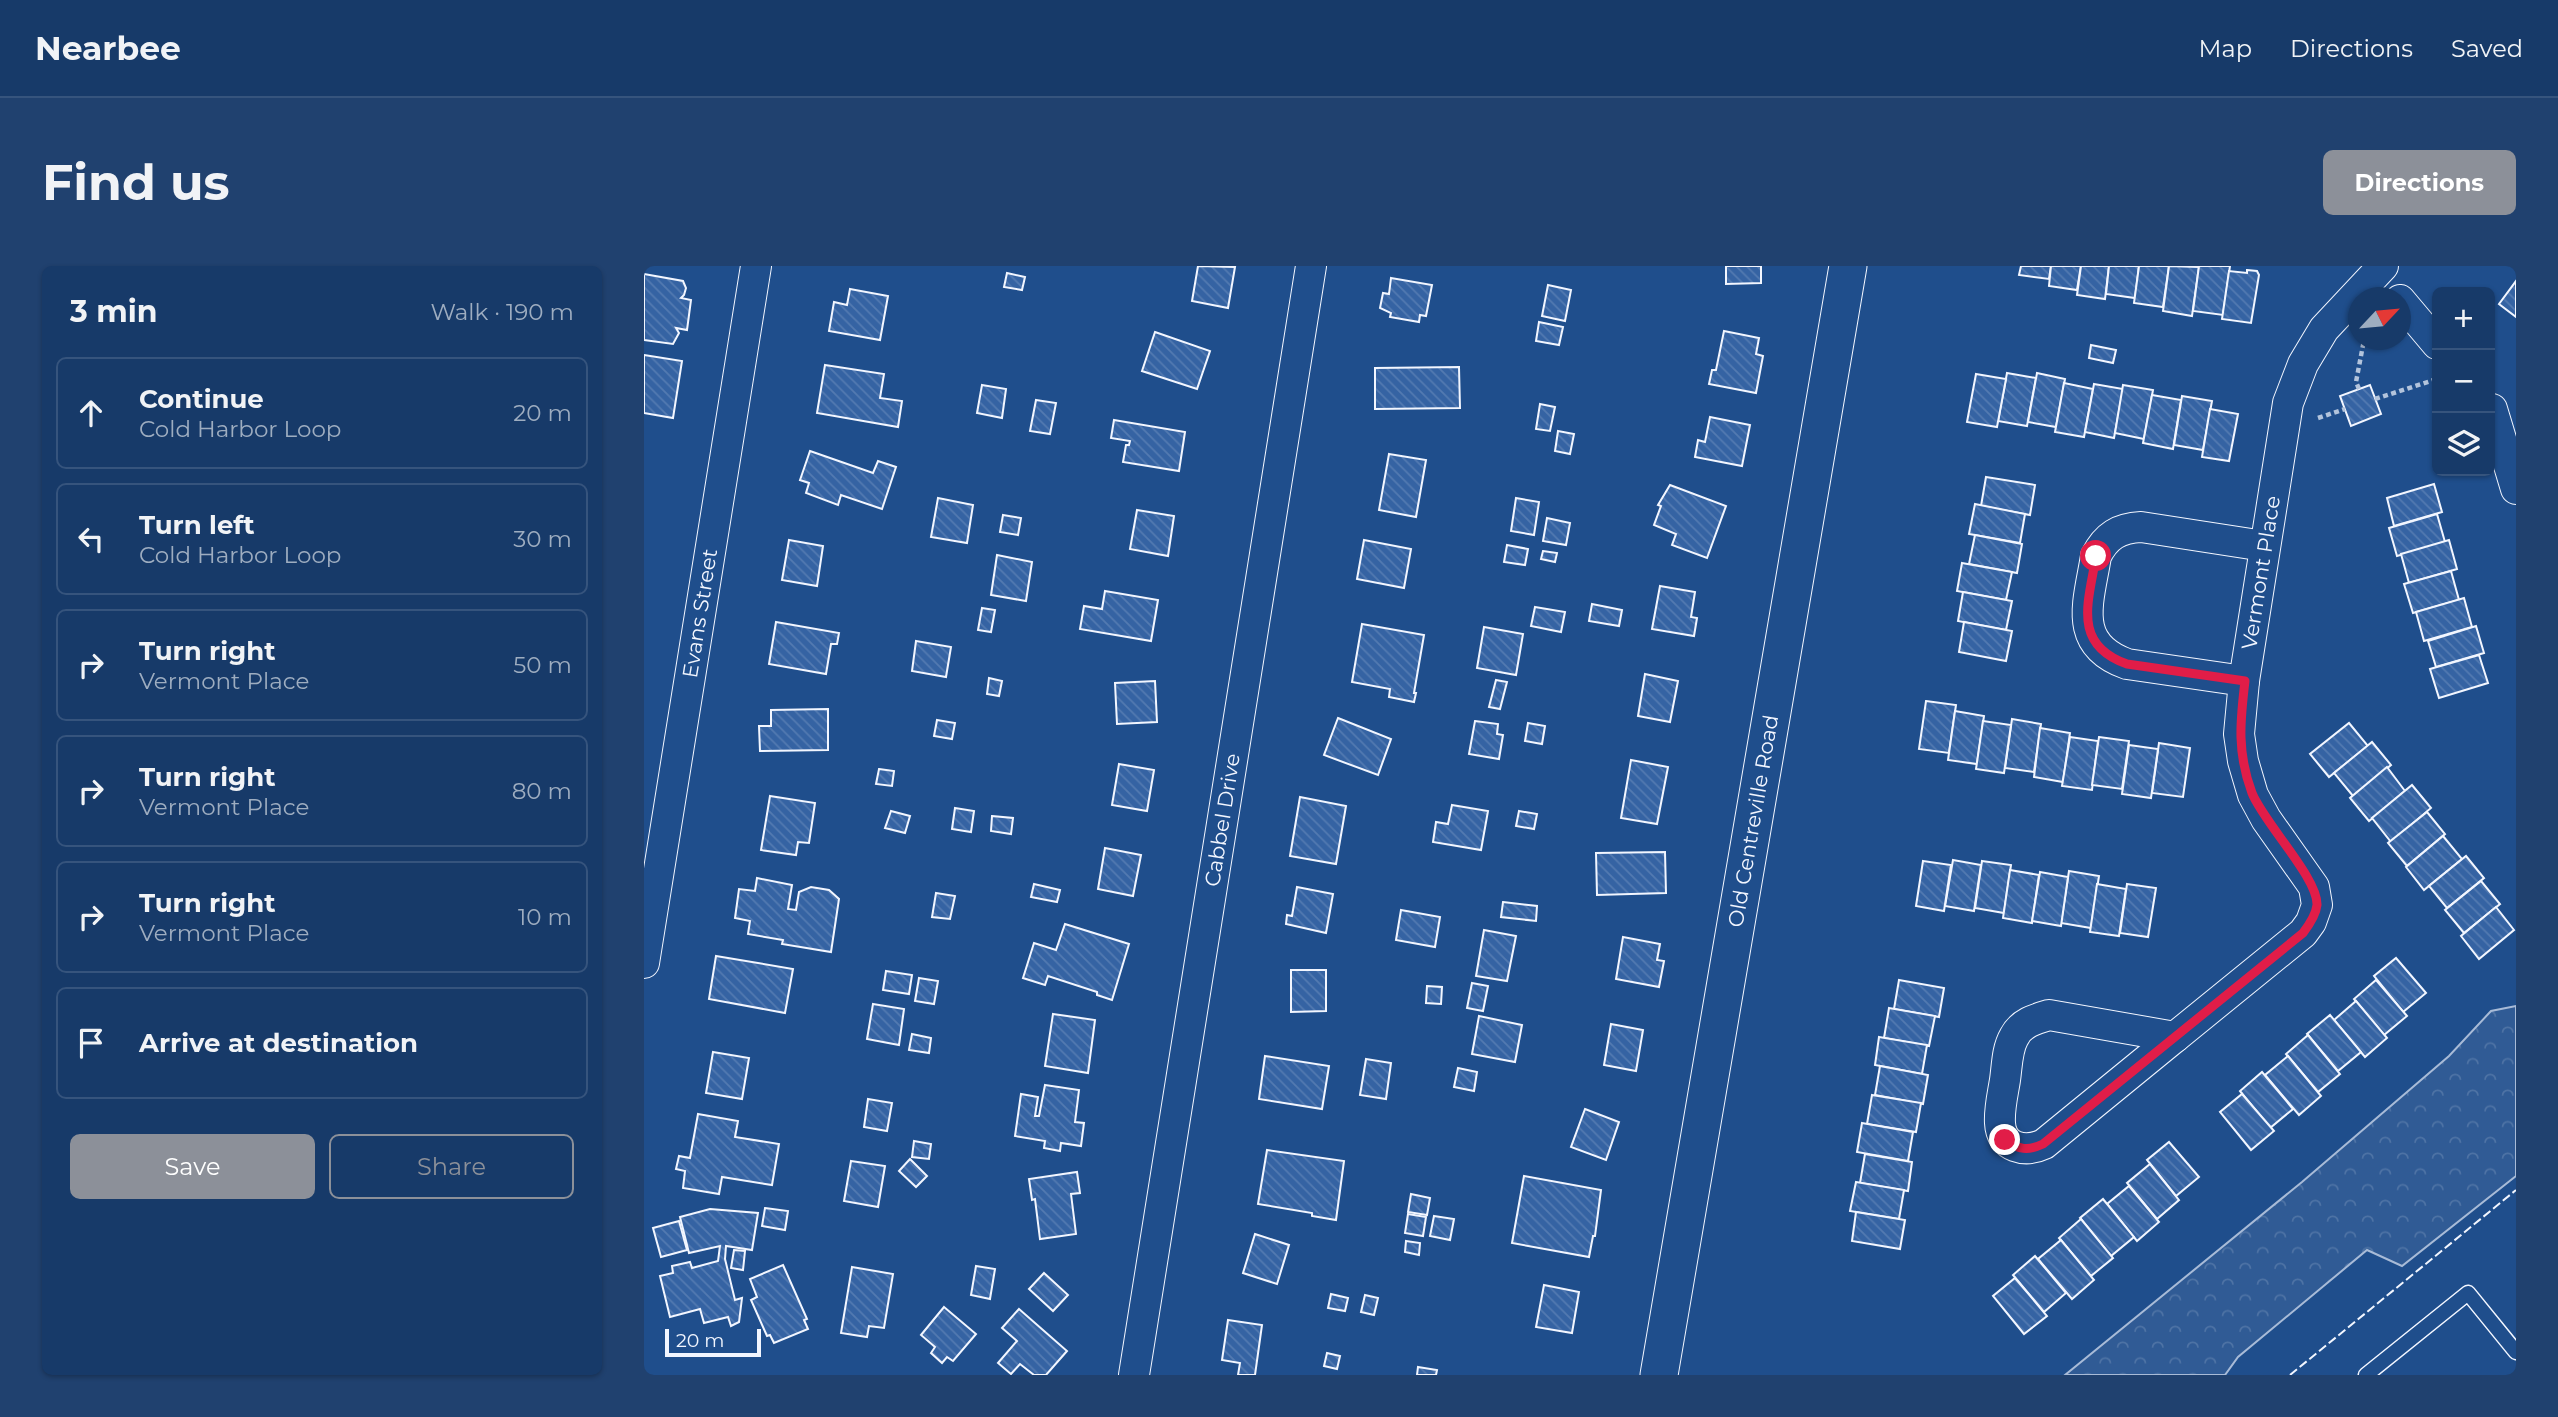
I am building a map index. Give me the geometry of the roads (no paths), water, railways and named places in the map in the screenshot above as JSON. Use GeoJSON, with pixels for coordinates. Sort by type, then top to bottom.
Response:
{"type":"FeatureCollection","features":[{"type":"Feature","properties":{"kind":"street","name":"Evans Street"},"geometry":{"type":"LineString","coordinates":[[644,963],[756,266]]}},
{"type":"Feature","properties":{"kind":"street","name":"Cabbel Drive"},"geometry":{"type":"LineString","coordinates":[[1134,1375],[1311,266]]}},
{"type":"Feature","properties":{"kind":"street","name":"Old Centreville Road"},"geometry":{"type":"LineString","coordinates":[[1659,1375],[1848,266]]}},
{"type":"Feature","properties":{"kind":"street"},"geometry":{"type":"LineString","coordinates":[[2377,268],[2390,287]]}},
{"type":"Feature","properties":{"kind":"street","name":"Vermont Place"},"geometry":{"type":"LineString","coordinates":[[2175,1037],[2049,1014],[2029,1020],[2014,1035],[2009,1048],[1999,1125],[2005,1140],[2017,1149],[2031,1150],[2043,1144],[2175,1037],[2303,933],[2311,922],[2317,905],[2314,887],[2266,819],[2253,795],[2243,761],[2239,734],[2264,546],[2288,403],[2303,364],[2324,329],[2377,268]]}},
{"type":"Feature","properties":{"kind":"street"},"geometry":{"type":"LineString","coordinates":[[2411,313],[2432,338]]}},
{"type":"Feature","properties":{"kind":"street"},"geometry":{"type":"LineString","coordinates":[[2495,411],[2516,426]]}},
{"type":"Feature","properties":{"kind":"street"},"geometry":{"type":"LineString","coordinates":[[2493,413],[2516,489]]}},
{"type":"Feature","properties":{"kind":"street"},"geometry":{"type":"LineString","coordinates":[[2245,681],[2127,664],[2113,659],[2093,640],[2086,617],[2096,556],[2100,547],[2114,533],[2141,527],[2264,546]]}},
{"type":"Feature","properties":{"kind":"lane"},"geometry":{"type":"LineString","coordinates":[[2366,1375],[2468,1293],[2516,1352]]}}]}
